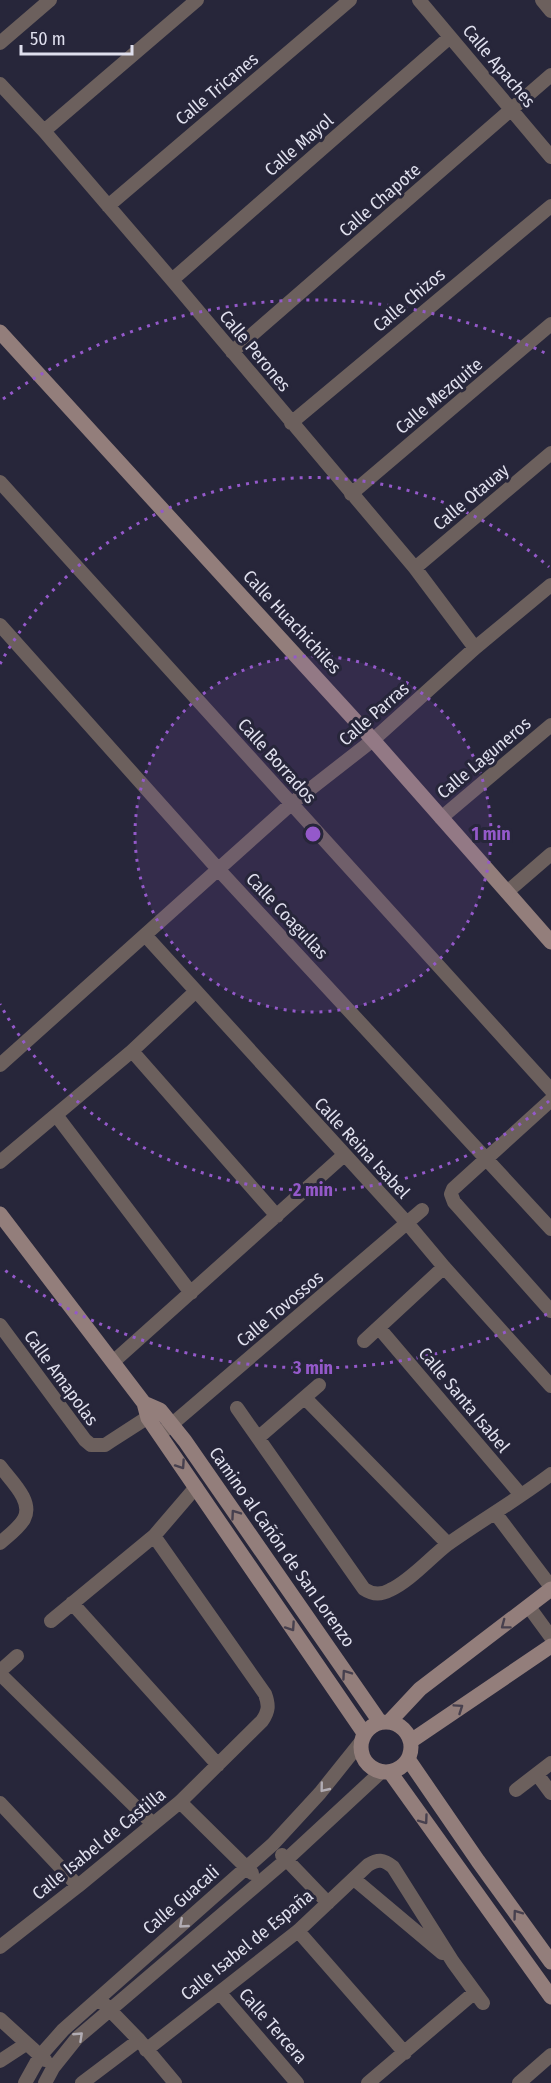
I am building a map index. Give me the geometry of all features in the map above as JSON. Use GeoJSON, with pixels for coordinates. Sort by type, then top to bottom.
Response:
{"type":"FeatureCollection","features":[{"type":"Feature","properties":{"kind":"street"},"geometry":{"type":"LineString","coordinates":[[0,43],[50,0]]}},
{"type":"Feature","properties":{"kind":"street"},"geometry":{"type":"LineString","coordinates":[[44,131],[197,0]]}},
{"type":"Feature","properties":{"kind":"street","name":"Calle Tricanes"},"geometry":{"type":"LineString","coordinates":[[108,206],[350,0]]}},
{"type":"Feature","properties":{"kind":"street","name":"Calle Apaches"},"geometry":{"type":"LineString","coordinates":[[419,0],[551,157]]}},
{"type":"Feature","properties":{"kind":"street"},"geometry":{"type":"LineString","coordinates":[[542,0],[551,11]]}},
{"type":"Feature","properties":{"kind":"street","name":"Calle Mayol"},"geometry":{"type":"LineString","coordinates":[[172,280],[450,37]]}},
{"type":"Feature","properties":{"kind":"street","name":"Calle Chapote"},"geometry":{"type":"LineString","coordinates":[[232,352],[551,75]]}},
{"type":"Feature","properties":{"kind":"street","name":"Calle Perones"},"geometry":{"type":"LineString","coordinates":[[0,84],[44,131],[172,280],[415,568],[475,648]]}},
{"type":"Feature","properties":{"kind":"street","name":"Calle Chizos"},"geometry":{"type":"LineString","coordinates":[[291,423],[551,206]]}},
{"type":"Feature","properties":{"kind":"street","name":"Calle Mezquite"},"geometry":{"type":"LineString","coordinates":[[351,494],[551,324]]}},
{"type":"Feature","properties":{"kind":"street","name":"Calle Huachichiles"},"geometry":{"type":"LineString","coordinates":[[1,337],[373,740],[551,942]]}},
{"type":"Feature","properties":{"kind":"street","name":"Calle Otauay"},"geometry":{"type":"LineString","coordinates":[[415,568],[551,453]]}},
{"type":"Feature","properties":{"kind":"street","name":"Calle Borrados"},"geometry":{"type":"LineString","coordinates":[[0,482],[551,1090]]}},
{"type":"Feature","properties":{"kind":"street","name":"Calle Parras"},"geometry":{"type":"LineString","coordinates":[[0,1065],[291,804],[373,740],[475,648],[551,585]]}},
{"type":"Feature","properties":{"kind":"street","name":"Calle Coagullas"},"geometry":{"type":"LineString","coordinates":[[0,625],[219,869],[551,1229]]}},
{"type":"Feature","properties":{"kind":"street","name":"Calle Laguneros"},"geometry":{"type":"LineString","coordinates":[[441,818],[551,725]]}},
{"type":"Feature","properties":{"kind":"street"},"geometry":{"type":"LineString","coordinates":[[507,892],[551,854]]}},
{"type":"Feature","properties":{"kind":"street","name":"Calle Reina Isabel"},"geometry":{"type":"LineString","coordinates":[[145,935],[408,1224],[444,1268],[551,1386]]}},
{"type":"Feature","properties":{"kind":"street"},"geometry":{"type":"LineString","coordinates":[[0,1162],[132,1051],[196,991]]}},
{"type":"Feature","properties":{"kind":"street"},"geometry":{"type":"LineString","coordinates":[[132,1051],[277,1216]]}},
{"type":"Feature","properties":{"kind":"street"},"geometry":{"type":"LineString","coordinates":[[551,1100],[456,1186],[451,1194],[454,1202],[551,1311]]}},
{"type":"Feature","properties":{"kind":"street"},"geometry":{"type":"LineString","coordinates":[[56,1115],[191,1293]]}},
{"type":"Feature","properties":{"kind":"street"},"geometry":{"type":"LineString","coordinates":[[113,1362],[344,1155]]}},
{"type":"Feature","properties":{"kind":"street","name":"Calle Tovossos"},"geometry":{"type":"LineString","coordinates":[[166,1429],[422,1210]]}},
{"type":"Feature","properties":{"kind":"street","name":"Camino al Cañón de San Lorenzo"},"geometry":{"type":"LineString","coordinates":[[0,1214],[166,1429],[385,1721]]}},
{"type":"Feature","properties":{"kind":"street"},"geometry":{"type":"LineString","coordinates":[[364,1341],[444,1268]]}},
{"type":"Feature","properties":{"kind":"street","name":"Calle Amapolas"},"geometry":{"type":"LineString","coordinates":[[0,1325],[91,1445],[105,1445],[111,1442],[150,1410]]}},
{"type":"Feature","properties":{"kind":"street","name":"Calle Santa Isabel"},"geometry":{"type":"LineString","coordinates":[[379,1328],[521,1495]]}},
{"type":"Feature","properties":{"kind":"street"},"geometry":{"type":"LineString","coordinates":[[259,1437],[320,1384]]}},
{"type":"Feature","properties":{"kind":"street"},"geometry":{"type":"LineString","coordinates":[[305,1398],[448,1544]]}},
{"type":"Feature","properties":{"kind":"street"},"geometry":{"type":"LineString","coordinates":[[237,1408],[364,1589],[370,1593],[379,1594],[395,1588],[448,1544],[496,1514],[551,1474]]}},
{"type":"Feature","properties":{"kind":"street","name":"Camino al Cañón de San Lorenzo"},"geometry":{"type":"LineString","coordinates":[[166,1429],[196,1486],[362,1738]]}},
{"type":"Feature","properties":{"kind":"street"},"geometry":{"type":"LineString","coordinates":[[0,1466],[23,1496],[27,1512],[24,1520],[0,1543]]}},
{"type":"Feature","properties":{"kind":"street"},"geometry":{"type":"LineString","coordinates":[[51,1621],[154,1536],[196,1486]]}},
{"type":"Feature","properties":{"kind":"street"},"geometry":{"type":"LineString","coordinates":[[385,1721],[400,1725],[407,1732],[411,1741],[408,1759],[402,1767],[386,1772],[372,1768],[361,1753],[362,1738],[370,1726],[385,1721],[420,1689],[551,1588],[496,1514]]}},
{"type":"Feature","properties":{"kind":"street","name":"Calle Isabel de Castilla"},"geometry":{"type":"LineString","coordinates":[[0,1947],[180,1802],[267,1715],[269,1704],[265,1694],[154,1536]]}},
{"type":"Feature","properties":{"kind":"street"},"geometry":{"type":"LineString","coordinates":[[72,1603],[218,1765]]}},
{"type":"Feature","properties":{"kind":"street"},"geometry":{"type":"LineString","coordinates":[[529,1607],[551,1637]]}},
{"type":"Feature","properties":{"kind":"street"},"geometry":{"type":"LineString","coordinates":[[411,1741],[551,1646]]}},
{"type":"Feature","properties":{"kind":"street"},"geometry":{"type":"LineString","coordinates":[[17,1656],[0,1673],[153,1824]]}},
{"type":"Feature","properties":{"kind":"street","name":"Calle Guacali"},"geometry":{"type":"LineString","coordinates":[[25,2083],[40,2056],[63,2030],[273,1844],[320,1793],[362,1738]]}},
{"type":"Feature","properties":{"kind":"street"},"geometry":{"type":"LineString","coordinates":[[408,1759],[551,1962]]}},
{"type":"Feature","properties":{"kind":"street"},"geometry":{"type":"LineString","coordinates":[[516,1790],[551,1763]]}},
{"type":"Feature","properties":{"kind":"street"},"geometry":{"type":"LineString","coordinates":[[386,1772],[551,1997]]}},
{"type":"Feature","properties":{"kind":"street","name":"Calle Guacali"},"geometry":{"type":"LineString","coordinates":[[45,2083],[53,2068],[76,2038],[386,1772]]}},
{"type":"Feature","properties":{"kind":"street"},"geometry":{"type":"LineString","coordinates":[[537,1774],[551,1793]]}},
{"type":"Feature","properties":{"kind":"street"},"geometry":{"type":"LineString","coordinates":[[180,1802],[261,1881]]}},
{"type":"Feature","properties":{"kind":"street"},"geometry":{"type":"LineString","coordinates":[[0,1803],[78,1886]]}},
{"type":"Feature","properties":{"kind":"street"},"geometry":{"type":"LineString","coordinates":[[273,1844],[328,1903]]}},
{"type":"Feature","properties":{"kind":"street","name":"Calle Isabel de España"},"geometry":{"type":"LineString","coordinates":[[142,2045],[220,1993],[297,1931],[368,1865],[377,1860],[385,1861],[393,1867],[453,1962]]}},
{"type":"Feature","properties":{"kind":"street"},"geometry":{"type":"LineString","coordinates":[[354,1879],[453,1962],[479,1998],[368,2083]]}},
{"type":"Feature","properties":{"kind":"street"},"geometry":{"type":"LineString","coordinates":[[297,1931],[405,2054]]}},
{"type":"Feature","properties":{"kind":"street","name":"Calle Tercera"},"geometry":{"type":"LineString","coordinates":[[220,1993],[297,2083]]}},
{"type":"Feature","properties":{"kind":"street"},"geometry":{"type":"LineString","coordinates":[[98,1998],[175,2083]]}},
{"type":"Feature","properties":{"kind":"street"},"geometry":{"type":"LineString","coordinates":[[0,2019],[53,2068]]}},
{"type":"Feature","properties":{"kind":"street"},"geometry":{"type":"LineString","coordinates":[[0,2061],[26,2044]]}},
{"type":"Feature","properties":{"kind":"street"},"geometry":{"type":"LineString","coordinates":[[82,2083],[142,2045]]}},
{"type":"Feature","properties":{"kind":"street"},"geometry":{"type":"LineString","coordinates":[[519,2083],[551,2055]]}}]}
